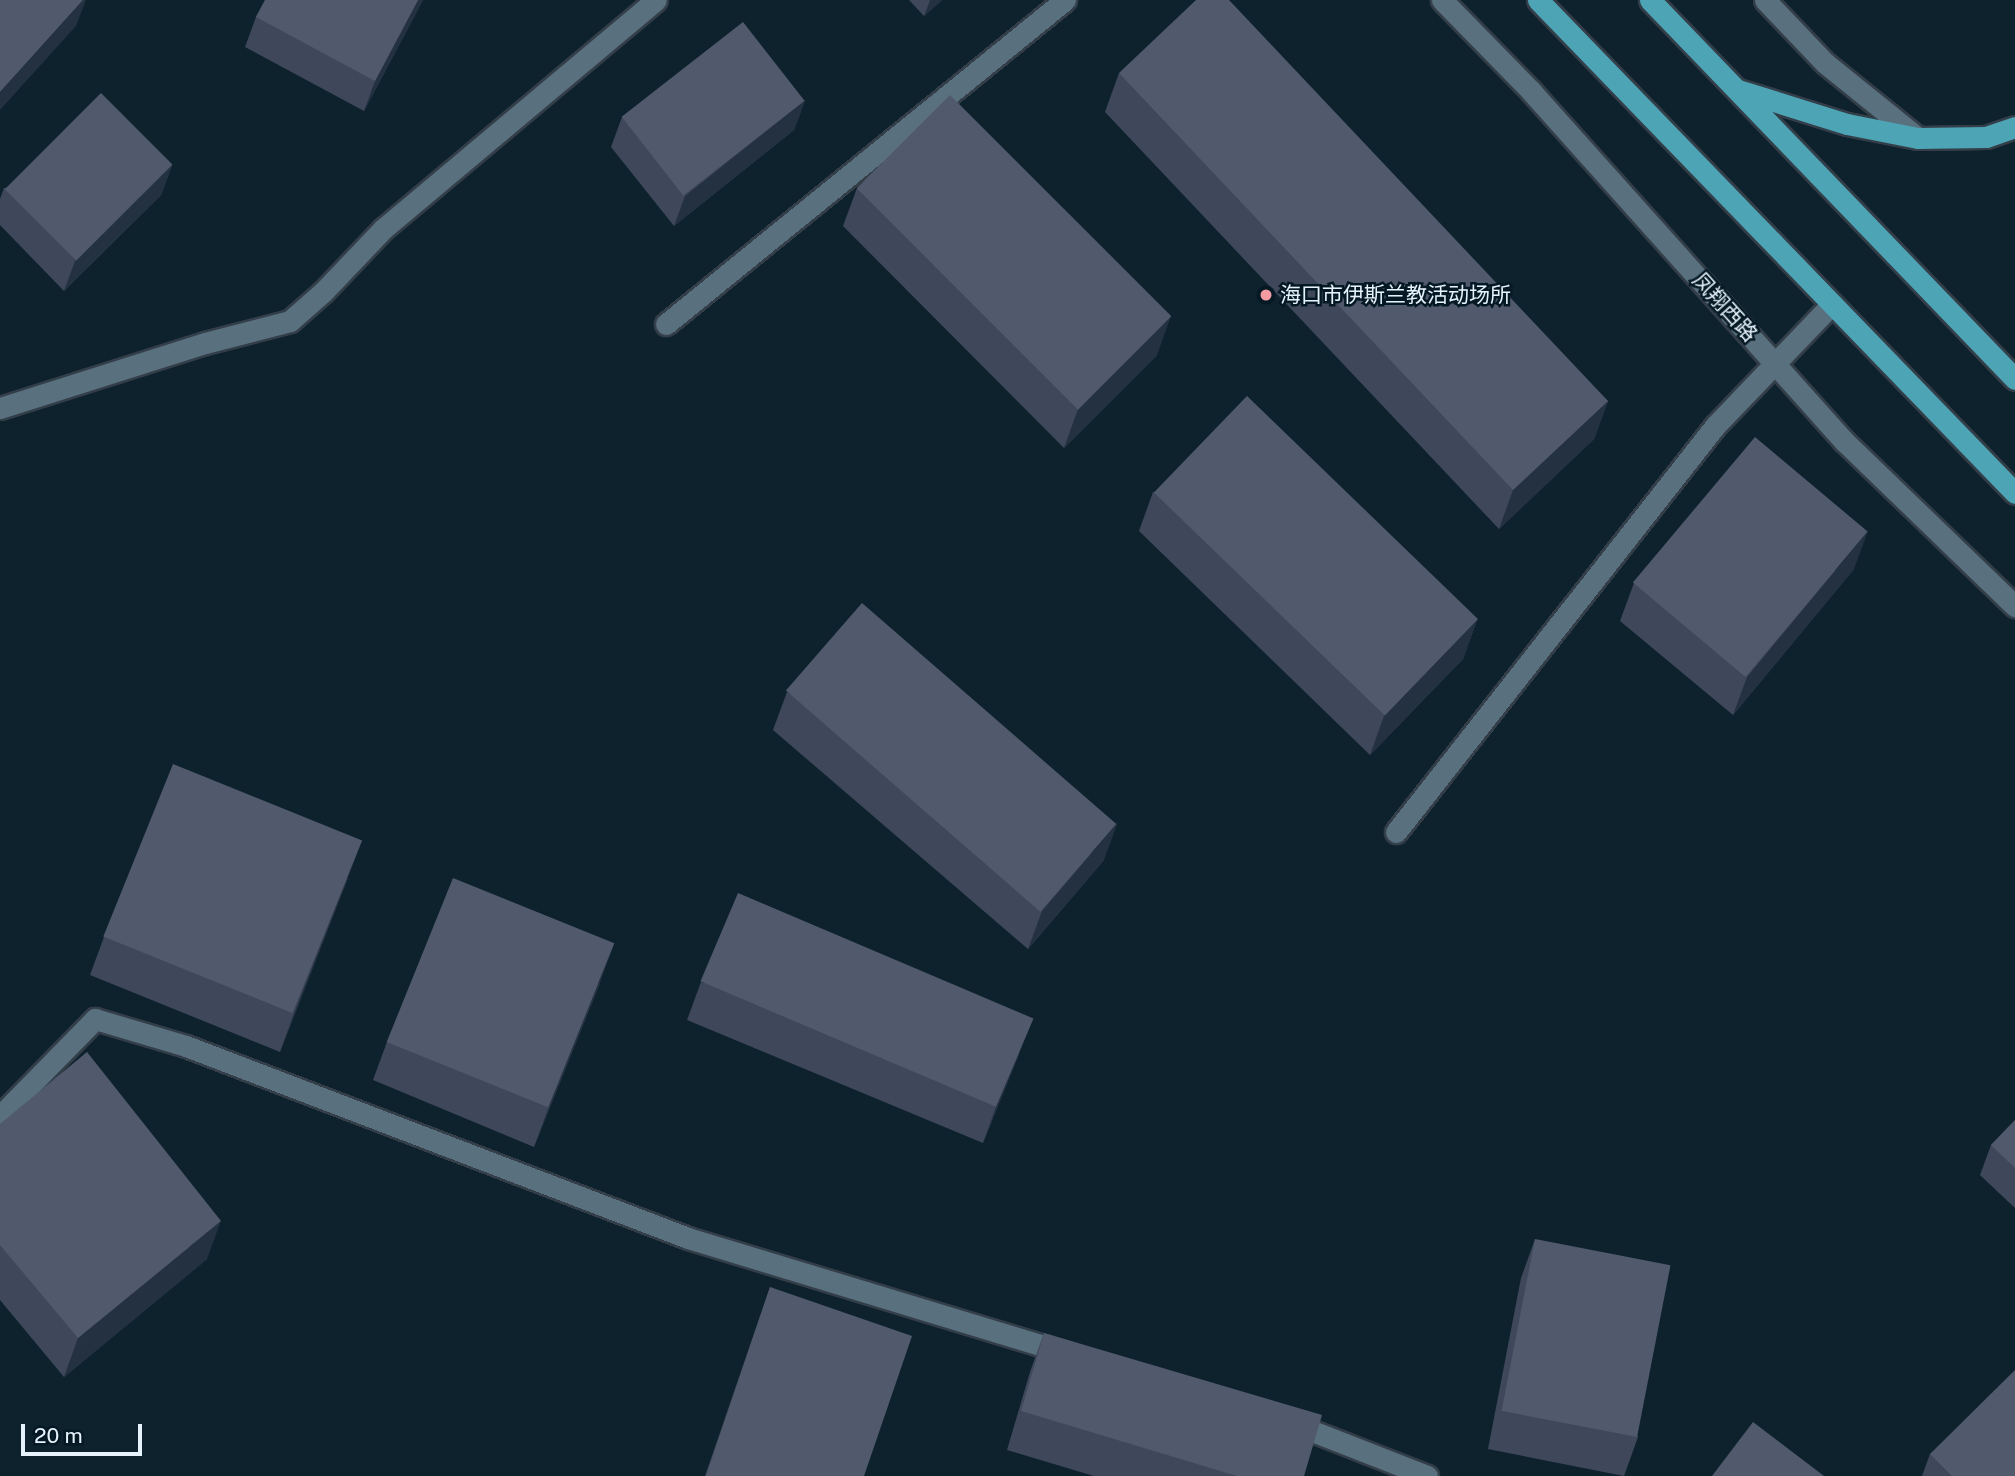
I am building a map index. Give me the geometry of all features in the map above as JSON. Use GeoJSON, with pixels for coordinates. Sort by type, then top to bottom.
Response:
{"type":"FeatureCollection","features":[{"type":"Feature","properties":{"kind":"main road"},"geometry":{"type":"LineString","coordinates":[[1538,0],[2015,493]]}},
{"type":"Feature","properties":{"kind":"main road"},"geometry":{"type":"LineString","coordinates":[[1650,0],[2015,379]]}},
{"type":"Feature","properties":{"kind":"main road"},"geometry":{"type":"LineString","coordinates":[[1736,90],[1847,124],[1918,138],[1986,137],[2015,127]]}},
{"type":"Feature","properties":{"kind":"street"},"geometry":{"type":"LineString","coordinates":[[0,408],[205,343],[290,321],[323,292],[383,229],[656,0]]}},
{"type":"Feature","properties":{"kind":"street"},"geometry":{"type":"LineString","coordinates":[[666,324],[1065,0]]}},
{"type":"Feature","properties":{"kind":"street","name":"凤翔西路"},"geometry":{"type":"LineString","coordinates":[[1442,0],[1531,91],[1844,441],[2015,606]]}},
{"type":"Feature","properties":{"kind":"street"},"geometry":{"type":"LineString","coordinates":[[1765,0],[1825,63],[1918,138]]}},
{"type":"Feature","properties":{"kind":"street"},"geometry":{"type":"LineString","coordinates":[[1396,832],[1715,426],[1832,304]]}},
{"type":"Feature","properties":{"kind":"street"},"geometry":{"type":"LineString","coordinates":[[0,1116],[95,1019],[186,1046],[688,1238],[1089,1360]]}},
{"type":"Feature","properties":{"kind":"street"},"geometry":{"type":"LineString","coordinates":[[1276,1416],[1427,1476]]}},
{"type":"Feature","properties":{"kind":"building"},"geometry":{"type":"Polygon","coordinates":[[[0,0],[83,0],[0,92],[0,0]]]}},
{"type":"Feature","properties":{"kind":"building"},"geometry":{"type":"Polygon","coordinates":[[[265,0],[418,0],[375,81],[256,17],[265,0]]]}},
{"type":"Feature","properties":{"kind":"building"},"geometry":{"type":"Polygon","coordinates":[[[1196,0],[1229,0],[1608,401],[1513,490],[1119,73],[1196,0]]]}},
{"type":"Feature","properties":{"kind":"building"},"geometry":{"type":"Polygon","coordinates":[[[743,22],[805,101],[683,196],[622,117],[743,22]]]}},
{"type":"Feature","properties":{"kind":"building"},"geometry":{"type":"Polygon","coordinates":[[[101,93],[172,164],[76,261],[5,189],[101,93]]]}},
{"type":"Feature","properties":{"kind":"building"},"geometry":{"type":"Polygon","coordinates":[[[950,95],[1171,316],[1078,410],[857,188],[950,95]]]}},
{"type":"Feature","properties":{"kind":"building"},"geometry":{"type":"Polygon","coordinates":[[[1247,396],[1478,619],[1385,715],[1154,492],[1247,396]]]}},
{"type":"Feature","properties":{"kind":"building"},"geometry":{"type":"Polygon","coordinates":[[[1755,437],[1868,531],[1745,677],[1633,583],[1755,437]]]}},
{"type":"Feature","properties":{"kind":"building"},"geometry":{"type":"Polygon","coordinates":[[[862,603],[1116,824],[1040,912],[786,691],[862,603]]]}},
{"type":"Feature","properties":{"kind":"building"},"geometry":{"type":"Polygon","coordinates":[[[173,764],[362,840],[292,1013],[103,936],[173,764]]]}},
{"type":"Feature","properties":{"kind":"building"},"geometry":{"type":"Polygon","coordinates":[[[453,878],[614,943],[548,1107],[387,1042],[453,878]]]}},
{"type":"Feature","properties":{"kind":"building"},"geometry":{"type":"Polygon","coordinates":[[[738,893],[1033,1018],[996,1107],[700,981],[738,893]]]}},
{"type":"Feature","properties":{"kind":"building"},"geometry":{"type":"Polygon","coordinates":[[[87,1052],[221,1221],[78,1338],[0,1245],[0,1124],[87,1052]]]}},
{"type":"Feature","properties":{"kind":"building"},"geometry":{"type":"Polygon","coordinates":[[[2015,1120],[2015,1168],[1991,1145],[2015,1120]]]}},
{"type":"Feature","properties":{"kind":"building"},"geometry":{"type":"Polygon","coordinates":[[[1535,1239],[1670,1265],[1637,1437],[1502,1411],[1535,1239]]]}},
{"type":"Feature","properties":{"kind":"building"},"geometry":{"type":"Polygon","coordinates":[[[770,1287],[912,1336],[864,1476],[706,1476],[770,1287]]]}},
{"type":"Feature","properties":{"kind":"building"},"geometry":{"type":"Polygon","coordinates":[[[1044,1333],[1322,1415],[1304,1476],[1237,1476],[1021,1411],[1044,1333]]]}},
{"type":"Feature","properties":{"kind":"building"},"geometry":{"type":"Polygon","coordinates":[[[2015,1370],[2015,1476],[1952,1476],[1930,1454],[2015,1370]]]}},
{"type":"Feature","properties":{"kind":"building"},"geometry":{"type":"Polygon","coordinates":[[[1753,1422],[1824,1476],[1712,1476],[1753,1422]]]}},
{"type":"Feature","properties":{"kind":"place","name":"海口市伊斯兰教活动场所"},"geometry":{"type":"Point","coordinates":[1266,295]}}]}
